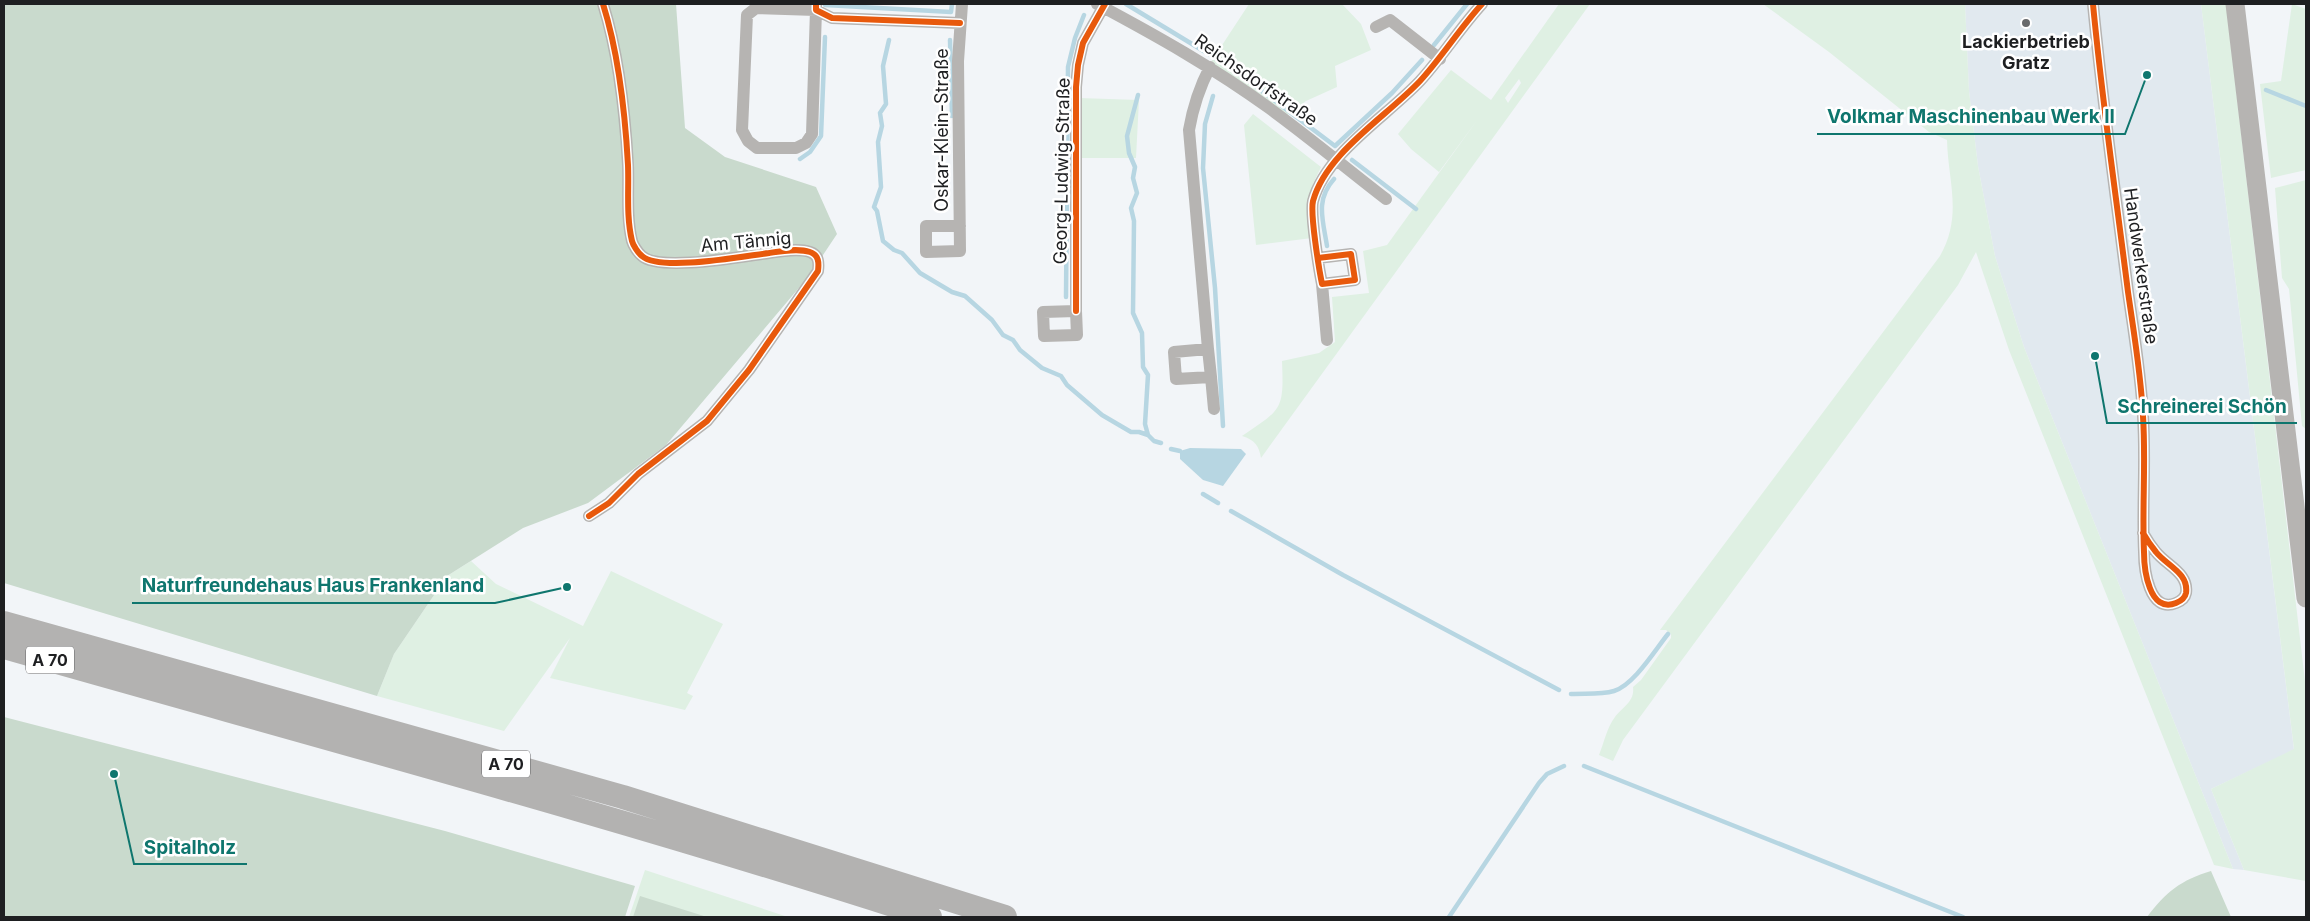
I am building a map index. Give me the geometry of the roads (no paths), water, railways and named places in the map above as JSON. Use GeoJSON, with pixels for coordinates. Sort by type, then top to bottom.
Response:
{"type":"FeatureCollection","features":[{"type":"Feature","properties":{"kind":"highway","name":"A 70"},"geometry":{"type":"LineString","coordinates":[[4,623],[623,797],[1005,917]]}},
{"type":"Feature","properties":{"kind":"highway","name":"A 70"},"geometry":{"type":"LineString","coordinates":[[4,647],[518,791],[775,868],[930,917]]}},
{"type":"Feature","properties":{"kind":"main road"},"geometry":{"type":"LineString","coordinates":[[2235,4],[2306,598]]}},
{"type":"Feature","properties":{"kind":"street","name":"Am Tännig"},"geometry":{"type":"LineString","coordinates":[[589,516],[609,503],[638,474],[706,420],[748,370],[818,271],[819,264],[816,256],[810,252],[786,250],[681,263],[658,263],[642,257],[632,243],[629,216],[628,164],[619,72],[603,4]]}},
{"type":"Feature","properties":{"kind":"street","name":"Oskar-Klein-Straße"},"geometry":{"type":"LineString","coordinates":[[960,226],[958,61],[962,4]]}},
{"type":"Feature","properties":{"kind":"street"},"geometry":{"type":"LineString","coordinates":[[1327,340],[1312,203],[1335,159],[1399,102],[1440,59],[1482,4]]}},
{"type":"Feature","properties":{"kind":"street","name":"Handwerkerstraße"},"geometry":{"type":"LineString","coordinates":[[2093,4],[2144,416],[2143,533],[2147,580],[2154,598],[2162,603],[2172,605],[2181,601],[2186,594],[2181,575],[2157,553],[2143,533]]}},
{"type":"Feature","properties":{"kind":"street","name":"Reichsdorfstraße"},"geometry":{"type":"LineString","coordinates":[[1102,5],[1165,39],[1210,67],[1269,108],[1386,199]]}},
{"type":"Feature","properties":{"kind":"street","name":"Georg-Ludwig-Straße"},"geometry":{"type":"LineString","coordinates":[[1076,311],[1076,97],[1078,64],[1083,44],[1102,5]]}},
{"type":"Feature","properties":{"kind":"street"},"geometry":{"type":"LineString","coordinates":[[816,7],[812,134],[806,143],[796,148],[757,148],[748,141],[742,130],[747,15],[756,8],[816,7],[832,18],[960,23]]}},
{"type":"Feature","properties":{"kind":"street"},"geometry":{"type":"LineString","coordinates":[[1376,27],[1390,20],[1440,59]]}},
{"type":"Feature","properties":{"kind":"street"},"geometry":{"type":"LineString","coordinates":[[1210,67],[1199,88],[1193,106],[1189,130],[1214,409]]}},
{"type":"Feature","properties":{"kind":"street"},"geometry":{"type":"LineString","coordinates":[[1318,258],[1351,254],[1355,280],[1322,284]]}},
{"type":"Feature","properties":{"kind":"street"},"geometry":{"type":"LineString","coordinates":[[1208,349],[1174,352],[1176,379],[1211,377]]}},
{"type":"Feature","properties":{"kind":"water"},"geometry":{"type":"Polygon","coordinates":[[[1190,448],[1241,449],[1246,454],[1223,486],[1203,480],[1180,459],[1180,451],[1190,448]]]}},
{"type":"Feature","properties":{"kind":"waterway"},"geometry":{"type":"LineString","coordinates":[[825,4],[951,12],[952,4]]}},
{"type":"Feature","properties":{"kind":"waterway"},"geometry":{"type":"LineString","coordinates":[[1126,4],[1230,67],[1335,146],[1392,93],[1422,60]]}},
{"type":"Feature","properties":{"kind":"waterway"},"geometry":{"type":"LineString","coordinates":[[1434,45],[1467,4]]}},
{"type":"Feature","properties":{"kind":"waterway"},"geometry":{"type":"LineString","coordinates":[[1066,297],[1068,67],[1075,38],[1084,15]]}},
{"type":"Feature","properties":{"kind":"waterway"},"geometry":{"type":"LineString","coordinates":[[800,159],[810,152],[821,136],[825,37]]}},
{"type":"Feature","properties":{"kind":"waterway"},"geometry":{"type":"LineString","coordinates":[[889,40],[883,66],[886,104],[880,113],[882,126],[878,142],[881,187],[874,207],[877,211],[883,241],[894,250],[902,253],[920,273],[952,292],[965,296],[992,320],[1003,335],[1013,340],[1020,350],[1042,368],[1061,376],[1067,385],[1102,415],[1131,432],[1148,435],[1154,441],[1161,443]]}},
{"type":"Feature","properties":{"kind":"waterway"},"geometry":{"type":"LineString","coordinates":[[950,40],[952,116]]}},
{"type":"Feature","properties":{"kind":"waterway"},"geometry":{"type":"LineString","coordinates":[[2266,90],[2306,106]]}},
{"type":"Feature","properties":{"kind":"waterway"},"geometry":{"type":"LineString","coordinates":[[1138,95],[1127,136],[1129,153],[1135,167],[1133,178],[1137,193],[1131,208],[1134,221],[1133,313],[1142,333],[1143,367],[1148,375],[1145,424],[1148,435]]}},
{"type":"Feature","properties":{"kind":"waterway"},"geometry":{"type":"LineString","coordinates":[[1213,96],[1205,124],[1203,168],[1215,288],[1223,426]]}},
{"type":"Feature","properties":{"kind":"waterway"},"geometry":{"type":"LineString","coordinates":[[1352,160],[1416,209]]}},
{"type":"Feature","properties":{"kind":"waterway"},"geometry":{"type":"LineString","coordinates":[[1327,246],[1322,219],[1322,203],[1324,195],[1334,179]]}},
{"type":"Feature","properties":{"kind":"waterway"},"geometry":{"type":"LineString","coordinates":[[1171,449],[1180,451]]}},
{"type":"Feature","properties":{"kind":"waterway"},"geometry":{"type":"LineString","coordinates":[[1203,494],[1218,503]]}},
{"type":"Feature","properties":{"kind":"waterway"},"geometry":{"type":"LineString","coordinates":[[1231,511],[1343,575],[1559,690]]}},
{"type":"Feature","properties":{"kind":"waterway"},"geometry":{"type":"LineString","coordinates":[[1571,694],[1603,693],[1622,687],[1636,675],[1668,634]]}},
{"type":"Feature","properties":{"kind":"waterway"},"geometry":{"type":"LineString","coordinates":[[1449,917],[1539,783],[1547,774],[1564,766]]}},
{"type":"Feature","properties":{"kind":"waterway"},"geometry":{"type":"LineString","coordinates":[[1584,766],[1963,917]]}},
{"type":"Feature","properties":{"kind":"place","name":"Lackierbetrieb Gratz"},"geometry":{"type":"Point","coordinates":[2026,23]}},
{"type":"Feature","properties":{"kind":"place","name":"Volkmar Maschinenbau Werk II"},"geometry":{"type":"Point","coordinates":[2147,75]}},
{"type":"Feature","properties":{"kind":"place","name":"Schreinerei Schön"},"geometry":{"type":"Point","coordinates":[2095,356]}},
{"type":"Feature","properties":{"kind":"place","name":"Naturfreundehaus Haus Frankenland"},"geometry":{"type":"Point","coordinates":[567,587]}},
{"type":"Feature","properties":{"kind":"place","name":"Spitalholz"},"geometry":{"type":"Point","coordinates":[114,774]}}]}
